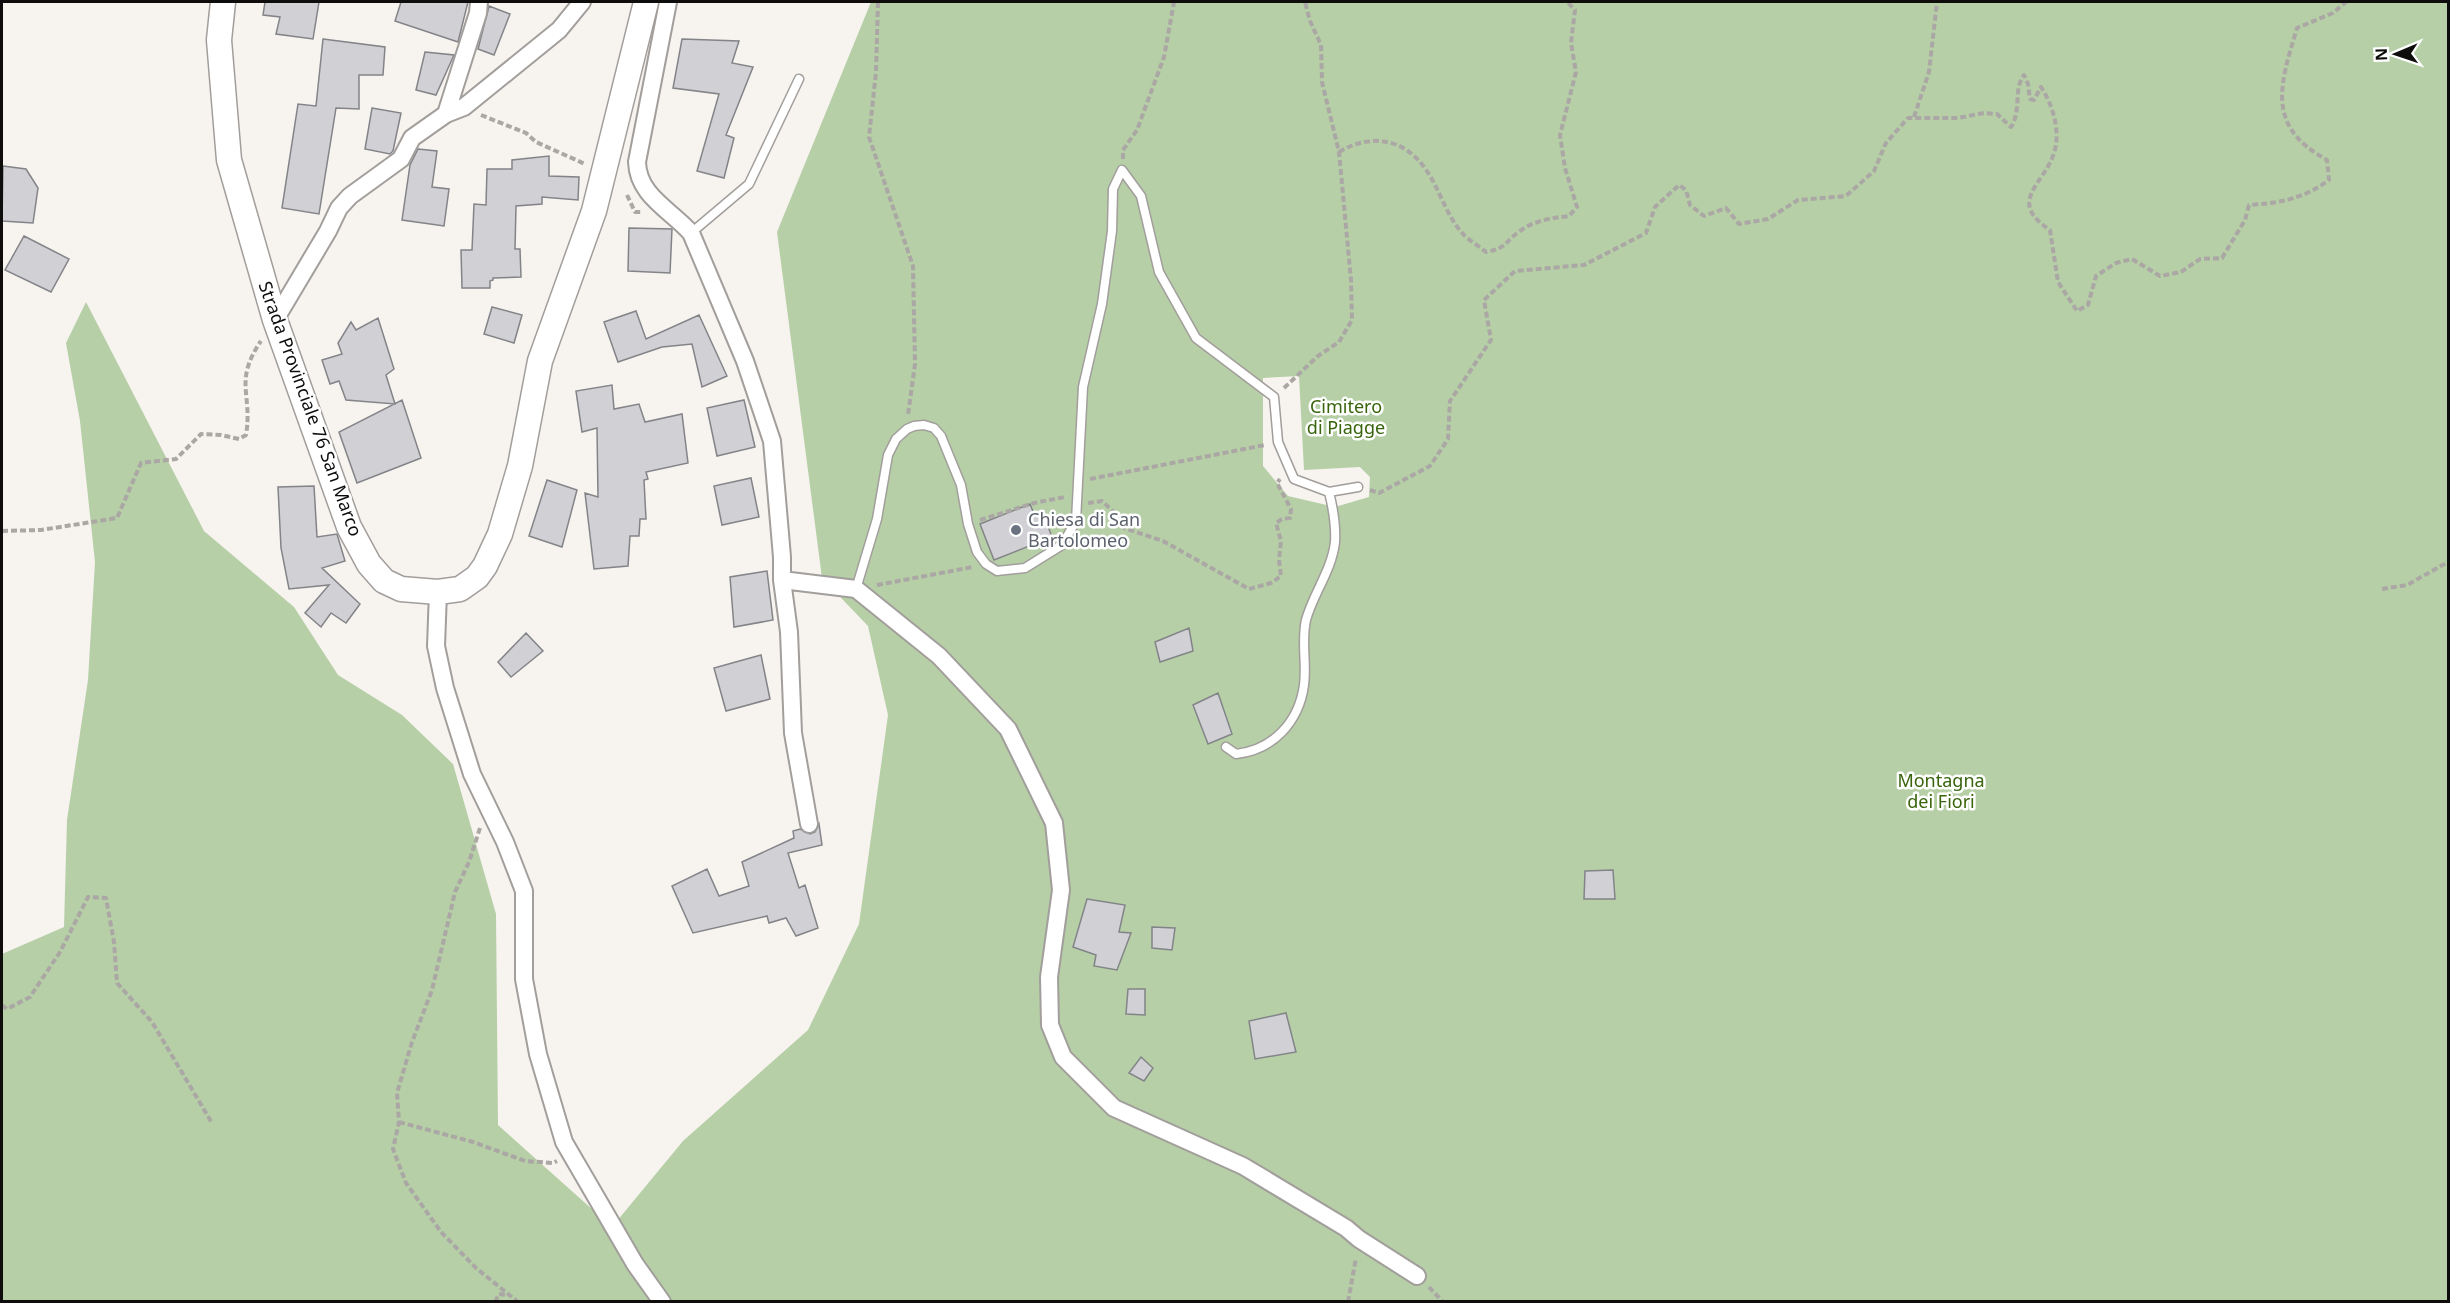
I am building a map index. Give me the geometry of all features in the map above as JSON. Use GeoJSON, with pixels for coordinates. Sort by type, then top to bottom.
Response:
{"type":"FeatureCollection","features":[{"type":"Feature","properties":{"kind":"street","name":"Strada Provinciale 76 San Marco"},"geometry":{"type":"LineString","coordinates":[[223,2],[219,40],[228,160],[275,320],[349,526],[369,564],[384,581],[401,589],[438,592],[460,589],[477,577],[485,566],[500,534],[520,466],[540,361],[594,211],[646,2]]}},
{"type":"Feature","properties":{"kind":"street"},"geometry":{"type":"LineString","coordinates":[[446,114],[479,2]]}},
{"type":"Feature","properties":{"kind":"street"},"geometry":{"type":"LineString","coordinates":[[275,320],[328,231],[339,208],[350,196],[401,159],[412,138],[446,114],[464,107],[559,30],[582,2]]}},
{"type":"Feature","properties":{"kind":"street"},"geometry":{"type":"LineString","coordinates":[[668,2],[637,162],[638,177],[650,195],[691,233],[745,361],[772,441],[782,580],[789,632],[793,734],[809,824]]}},
{"type":"Feature","properties":{"kind":"street"},"geometry":{"type":"LineString","coordinates":[[782,580],[856,589],[939,656],[1008,729],[1054,823],[1060,890],[1049,977],[1050,1025],[1063,1058],[1114,1108],[1243,1166],[1346,1228],[1359,1239],[1418,1276]]}},
{"type":"Feature","properties":{"kind":"street"},"geometry":{"type":"LineString","coordinates":[[438,592],[436,646],[445,688],[472,774],[505,842],[524,891],[524,979],[538,1054],[564,1142],[635,1264],[662,1302]]}},
{"type":"Feature","properties":{"kind":"lane"},"geometry":{"type":"LineString","coordinates":[[691,233],[748,184],[799,79]]}},
{"type":"Feature","properties":{"kind":"lane"},"geometry":{"type":"LineString","coordinates":[[856,589],[877,519],[888,455],[896,439],[906,430],[924,425],[934,428],[941,436],[961,485],[968,524],[977,552],[986,564],[998,571],[1025,568],[1062,545],[1076,521],[1083,387],[1102,304],[1112,231],[1113,189],[1122,170],[1141,196],[1159,272],[1196,338],[1274,397],[1278,442],[1294,479],[1329,492],[1358,487]]}},
{"type":"Feature","properties":{"kind":"lane"},"geometry":{"type":"LineString","coordinates":[[1226,747],[1236,754],[1252,753],[1277,739],[1296,714],[1305,684],[1303,646],[1306,621],[1335,544],[1334,515],[1329,492]]}},
{"type":"Feature","properties":{"kind":"path"},"geometry":{"type":"LineString","coordinates":[[878,2],[876,72],[869,137],[913,266],[915,364],[906,430]]}},
{"type":"Feature","properties":{"kind":"path"},"geometry":{"type":"LineString","coordinates":[[1122,170],[1123,150],[1137,130],[1164,57],[1174,2]]}},
{"type":"Feature","properties":{"kind":"path"},"geometry":{"type":"LineString","coordinates":[[1274,397],[1318,356],[1339,342],[1352,320],[1351,280],[1339,152],[1322,82],[1321,45],[1310,21],[1305,2]]}},
{"type":"Feature","properties":{"kind":"path"},"geometry":{"type":"LineString","coordinates":[[1339,152],[1352,144],[1376,139],[1403,147],[1424,166],[1443,204],[1463,234],[1486,252],[1502,249],[1520,231],[1544,218],[1569,216],[1576,207],[1565,168],[1560,135],[1576,72],[1571,43],[1575,10],[1567,2]]}},
{"type":"Feature","properties":{"kind":"path"},"geometry":{"type":"LineString","coordinates":[[1914,117],[1929,72],[1936,2]]}},
{"type":"Feature","properties":{"kind":"path"},"geometry":{"type":"LineString","coordinates":[[1358,487],[1378,492],[1430,466],[1448,439],[1450,401],[1491,340],[1484,300],[1515,271],[1584,265],[1646,232],[1655,207],[1679,185],[1686,190],[1690,205],[1704,216],[1726,208],[1739,224],[1768,219],[1798,200],[1846,196],[1874,171],[1886,144],[1908,118],[1958,118],[1984,113],[1997,114],[2011,128],[2018,117],[2019,81],[2024,75],[2030,99],[2034,100],[2041,87],[2047,97],[2056,131],[2054,155],[2030,192],[2030,205],[2034,218],[2050,230],[2058,282],[2078,311],[2088,305],[2096,276],[2116,263],[2132,258],[2160,276],[2181,272],[2200,259],[2222,258],[2245,220],[2249,205],[2279,203],[2318,188],[2329,180],[2327,160],[2307,149],[2290,129],[2282,105],[2282,80],[2297,28],[2333,13],[2346,2]]}},
{"type":"Feature","properties":{"kind":"path"},"geometry":{"type":"LineString","coordinates":[[464,107],[526,133],[536,142],[605,173]]}},
{"type":"Feature","properties":{"kind":"path"},"geometry":{"type":"LineString","coordinates":[[626,188],[635,212],[642,213],[650,195]]}},
{"type":"Feature","properties":{"kind":"path"},"geometry":{"type":"LineString","coordinates":[[2,531],[41,530],[117,518],[141,463],[176,459],[201,434],[239,439],[246,435],[248,423],[244,385],[248,359],[275,320]]}},
{"type":"Feature","properties":{"kind":"path"},"geometry":{"type":"LineString","coordinates":[[968,524],[1060,496],[1077,497],[1088,480],[1278,442]]}},
{"type":"Feature","properties":{"kind":"path"},"geometry":{"type":"LineString","coordinates":[[1077,508],[1090,502],[1102,501],[1114,512],[1124,528],[1163,541],[1249,589],[1271,583],[1281,576],[1281,541],[1276,523],[1290,518],[1291,509],[1277,483],[1292,474]]}},
{"type":"Feature","properties":{"kind":"path"},"geometry":{"type":"LineString","coordinates":[[2382,589],[2407,585],[2448,562]]}},
{"type":"Feature","properties":{"kind":"path"},"geometry":{"type":"LineString","coordinates":[[856,589],[986,564]]}},
{"type":"Feature","properties":{"kind":"path"},"geometry":{"type":"LineString","coordinates":[[488,808],[470,862],[455,892],[432,990],[412,1042],[397,1093],[399,1122],[393,1149],[406,1183],[441,1232],[476,1268],[508,1295]]}},
{"type":"Feature","properties":{"kind":"path"},"geometry":{"type":"LineString","coordinates":[[2,1005],[7,1009],[30,997],[60,952],[88,897],[106,898],[114,942],[117,983],[152,1022],[212,1123]]}},
{"type":"Feature","properties":{"kind":"path"},"geometry":{"type":"LineString","coordinates":[[399,1122],[473,1142],[525,1161],[554,1163],[570,1152]]}},
{"type":"Feature","properties":{"kind":"path"},"geometry":{"type":"LineString","coordinates":[[1348,1302],[1359,1239]]}},
{"type":"Feature","properties":{"kind":"path"},"geometry":{"type":"LineString","coordinates":[[495,1302],[499,1294],[513,1296],[518,1302]]}},
{"type":"Feature","properties":{"kind":"green space"},"geometry":{"type":"Polygon","coordinates":[[[871,2],[2448,2],[2448,1301],[2,1301],[2,954],[64,927],[67,820],[88,680],[95,562],[80,421],[66,343],[86,302],[204,531],[294,607],[338,675],[402,715],[453,764],[496,914],[498,1125],[612,1227],[683,1141],[808,1030],[859,924],[888,715],[868,626],[822,578],[777,232],[871,2]],[[1299,376],[1263,378],[1263,466],[1288,496],[1335,507],[1369,497],[1370,477],[1360,467],[1304,470],[1299,376]]]}},
{"type":"Feature","properties":{"kind":"building"},"geometry":{"type":"Polygon","coordinates":[[[265,2],[319,2],[313,39],[276,34],[280,17],[263,15],[265,2]]]}},
{"type":"Feature","properties":{"kind":"building"},"geometry":{"type":"Polygon","coordinates":[[[401,2],[468,2],[458,42],[395,21],[401,2]]]}},
{"type":"Feature","properties":{"kind":"building"},"geometry":{"type":"Polygon","coordinates":[[[489,6],[510,14],[494,55],[478,49],[489,6]]]}},
{"type":"Feature","properties":{"kind":"building"},"geometry":{"type":"Polygon","coordinates":[[[323,39],[385,47],[383,75],[359,75],[359,109],[336,108],[319,214],[282,208],[298,104],[316,106],[323,39]]]}},
{"type":"Feature","properties":{"kind":"building"},"geometry":{"type":"Polygon","coordinates":[[[682,39],[739,41],[732,63],[753,67],[726,135],[734,138],[724,178],[697,171],[719,94],[673,88],[682,39]]]}},
{"type":"Feature","properties":{"kind":"building"},"geometry":{"type":"Polygon","coordinates":[[[425,52],[454,55],[436,95],[416,90],[425,52]]]}},
{"type":"Feature","properties":{"kind":"building"},"geometry":{"type":"Polygon","coordinates":[[[372,108],[401,113],[393,151],[390,154],[365,149],[372,108]]]}},
{"type":"Feature","properties":{"kind":"building"},"geometry":{"type":"Polygon","coordinates":[[[418,149],[437,151],[432,187],[449,189],[444,226],[402,220],[410,165],[418,149]]]}},
{"type":"Feature","properties":{"kind":"building"},"geometry":{"type":"Polygon","coordinates":[[[549,156],[549,176],[579,177],[578,200],[542,197],[542,204],[516,206],[515,249],[520,249],[521,277],[493,278],[490,281],[490,288],[462,288],[461,250],[472,250],[474,204],[486,205],[487,169],[512,169],[512,160],[549,156]]]}},
{"type":"Feature","properties":{"kind":"building"},"geometry":{"type":"Polygon","coordinates":[[[3,166],[26,169],[38,188],[33,223],[2,221],[3,166]]]}},
{"type":"Feature","properties":{"kind":"building"},"geometry":{"type":"Polygon","coordinates":[[[629,228],[672,229],[670,273],[628,271],[629,228]]]}},
{"type":"Feature","properties":{"kind":"building"},"geometry":{"type":"Polygon","coordinates":[[[24,236],[69,259],[51,292],[5,270],[24,236]]]}},
{"type":"Feature","properties":{"kind":"building"},"geometry":{"type":"Polygon","coordinates":[[[492,307],[522,315],[514,343],[484,334],[492,307]]]}},
{"type":"Feature","properties":{"kind":"building"},"geometry":{"type":"Polygon","coordinates":[[[636,311],[646,339],[699,315],[727,376],[702,387],[692,344],[662,347],[618,362],[604,322],[636,311]]]}},
{"type":"Feature","properties":{"kind":"building"},"geometry":{"type":"Polygon","coordinates":[[[378,318],[394,369],[386,375],[395,404],[346,400],[339,381],[330,384],[322,360],[342,354],[338,343],[351,322],[356,330],[378,318]]]}},
{"type":"Feature","properties":{"kind":"building"},"geometry":{"type":"Polygon","coordinates":[[[612,385],[614,409],[639,404],[645,422],[682,414],[688,463],[646,472],[648,479],[644,480],[646,519],[640,519],[639,536],[630,536],[628,566],[594,569],[585,493],[598,497],[597,428],[582,432],[576,391],[612,385]]]}},
{"type":"Feature","properties":{"kind":"building"},"geometry":{"type":"Polygon","coordinates":[[[402,400],[421,458],[357,483],[339,432],[402,400]]]}},
{"type":"Feature","properties":{"kind":"building"},"geometry":{"type":"Polygon","coordinates":[[[744,400],[755,447],[717,456],[707,408],[744,400]]]}},
{"type":"Feature","properties":{"kind":"building"},"geometry":{"type":"Polygon","coordinates":[[[751,478],[759,517],[722,525],[714,486],[751,478]]]}},
{"type":"Feature","properties":{"kind":"building"},"geometry":{"type":"Polygon","coordinates":[[[547,480],[577,490],[562,547],[529,536],[547,480]]]}},
{"type":"Feature","properties":{"kind":"building"},"geometry":{"type":"Polygon","coordinates":[[[314,486],[317,537],[337,534],[345,561],[322,568],[360,604],[346,623],[331,613],[321,627],[305,613],[329,585],[289,589],[281,548],[278,487],[314,486]]]}},
{"type":"Feature","properties":{"kind":"building","name":"Chiesa di San Bartolomeo"},"geometry":{"type":"Polygon","coordinates":[[[1030,504],[1034,514],[1042,510],[1052,537],[994,560],[980,524],[1030,504]]]}},
{"type":"Feature","properties":{"kind":"building"},"geometry":{"type":"Polygon","coordinates":[[[767,571],[773,620],[734,627],[730,577],[767,571]]]}},
{"type":"Feature","properties":{"kind":"building"},"geometry":{"type":"Polygon","coordinates":[[[1189,628],[1193,651],[1160,662],[1155,642],[1189,628]]]}},
{"type":"Feature","properties":{"kind":"building"},"geometry":{"type":"Polygon","coordinates":[[[526,633],[543,651],[511,677],[498,662],[526,633]]]}},
{"type":"Feature","properties":{"kind":"building"},"geometry":{"type":"Polygon","coordinates":[[[761,655],[770,699],[726,711],[714,668],[761,655]]]}},
{"type":"Feature","properties":{"kind":"building"},"geometry":{"type":"Polygon","coordinates":[[[1218,693],[1232,734],[1208,744],[1193,705],[1218,693]]]}},
{"type":"Feature","properties":{"kind":"building"},"geometry":{"type":"Polygon","coordinates":[[[819,824],[822,845],[788,853],[799,888],[805,885],[818,928],[796,936],[786,918],[769,923],[767,916],[693,933],[672,886],[707,869],[719,896],[749,886],[742,862],[794,838],[793,831],[800,829],[810,834],[815,832],[819,824]]]}},
{"type":"Feature","properties":{"kind":"building"},"geometry":{"type":"Polygon","coordinates":[[[1613,870],[1615,899],[1584,899],[1585,871],[1613,870]]]}},
{"type":"Feature","properties":{"kind":"building"},"geometry":{"type":"Polygon","coordinates":[[[1087,899],[1125,905],[1119,932],[1131,933],[1117,970],[1094,966],[1096,955],[1073,947],[1087,899]]]}},
{"type":"Feature","properties":{"kind":"building"},"geometry":{"type":"Polygon","coordinates":[[[1152,927],[1175,928],[1172,950],[1152,948],[1152,927]]]}},
{"type":"Feature","properties":{"kind":"building"},"geometry":{"type":"Polygon","coordinates":[[[1128,989],[1145,989],[1145,1015],[1126,1014],[1128,989]]]}},
{"type":"Feature","properties":{"kind":"building"},"geometry":{"type":"Polygon","coordinates":[[[1286,1013],[1296,1052],[1255,1059],[1249,1021],[1286,1013]]]}},
{"type":"Feature","properties":{"kind":"building"},"geometry":{"type":"Polygon","coordinates":[[[1141,1057],[1153,1068],[1144,1081],[1129,1073],[1141,1057]]]}},
{"type":"Feature","properties":{"kind":"place","name":"Chiesa di San Bartolomeo"},"geometry":{"type":"Point","coordinates":[1016,530]}},
{"type":"Feature","properties":{"kind":"park label","name":"Cimitero di Piagge"},"geometry":{"type":"Point","coordinates":[1346,417]}},
{"type":"Feature","properties":{"kind":"park label","name":"Montagna dei Fiori"},"geometry":{"type":"Point","coordinates":[1941,791]}}]}
